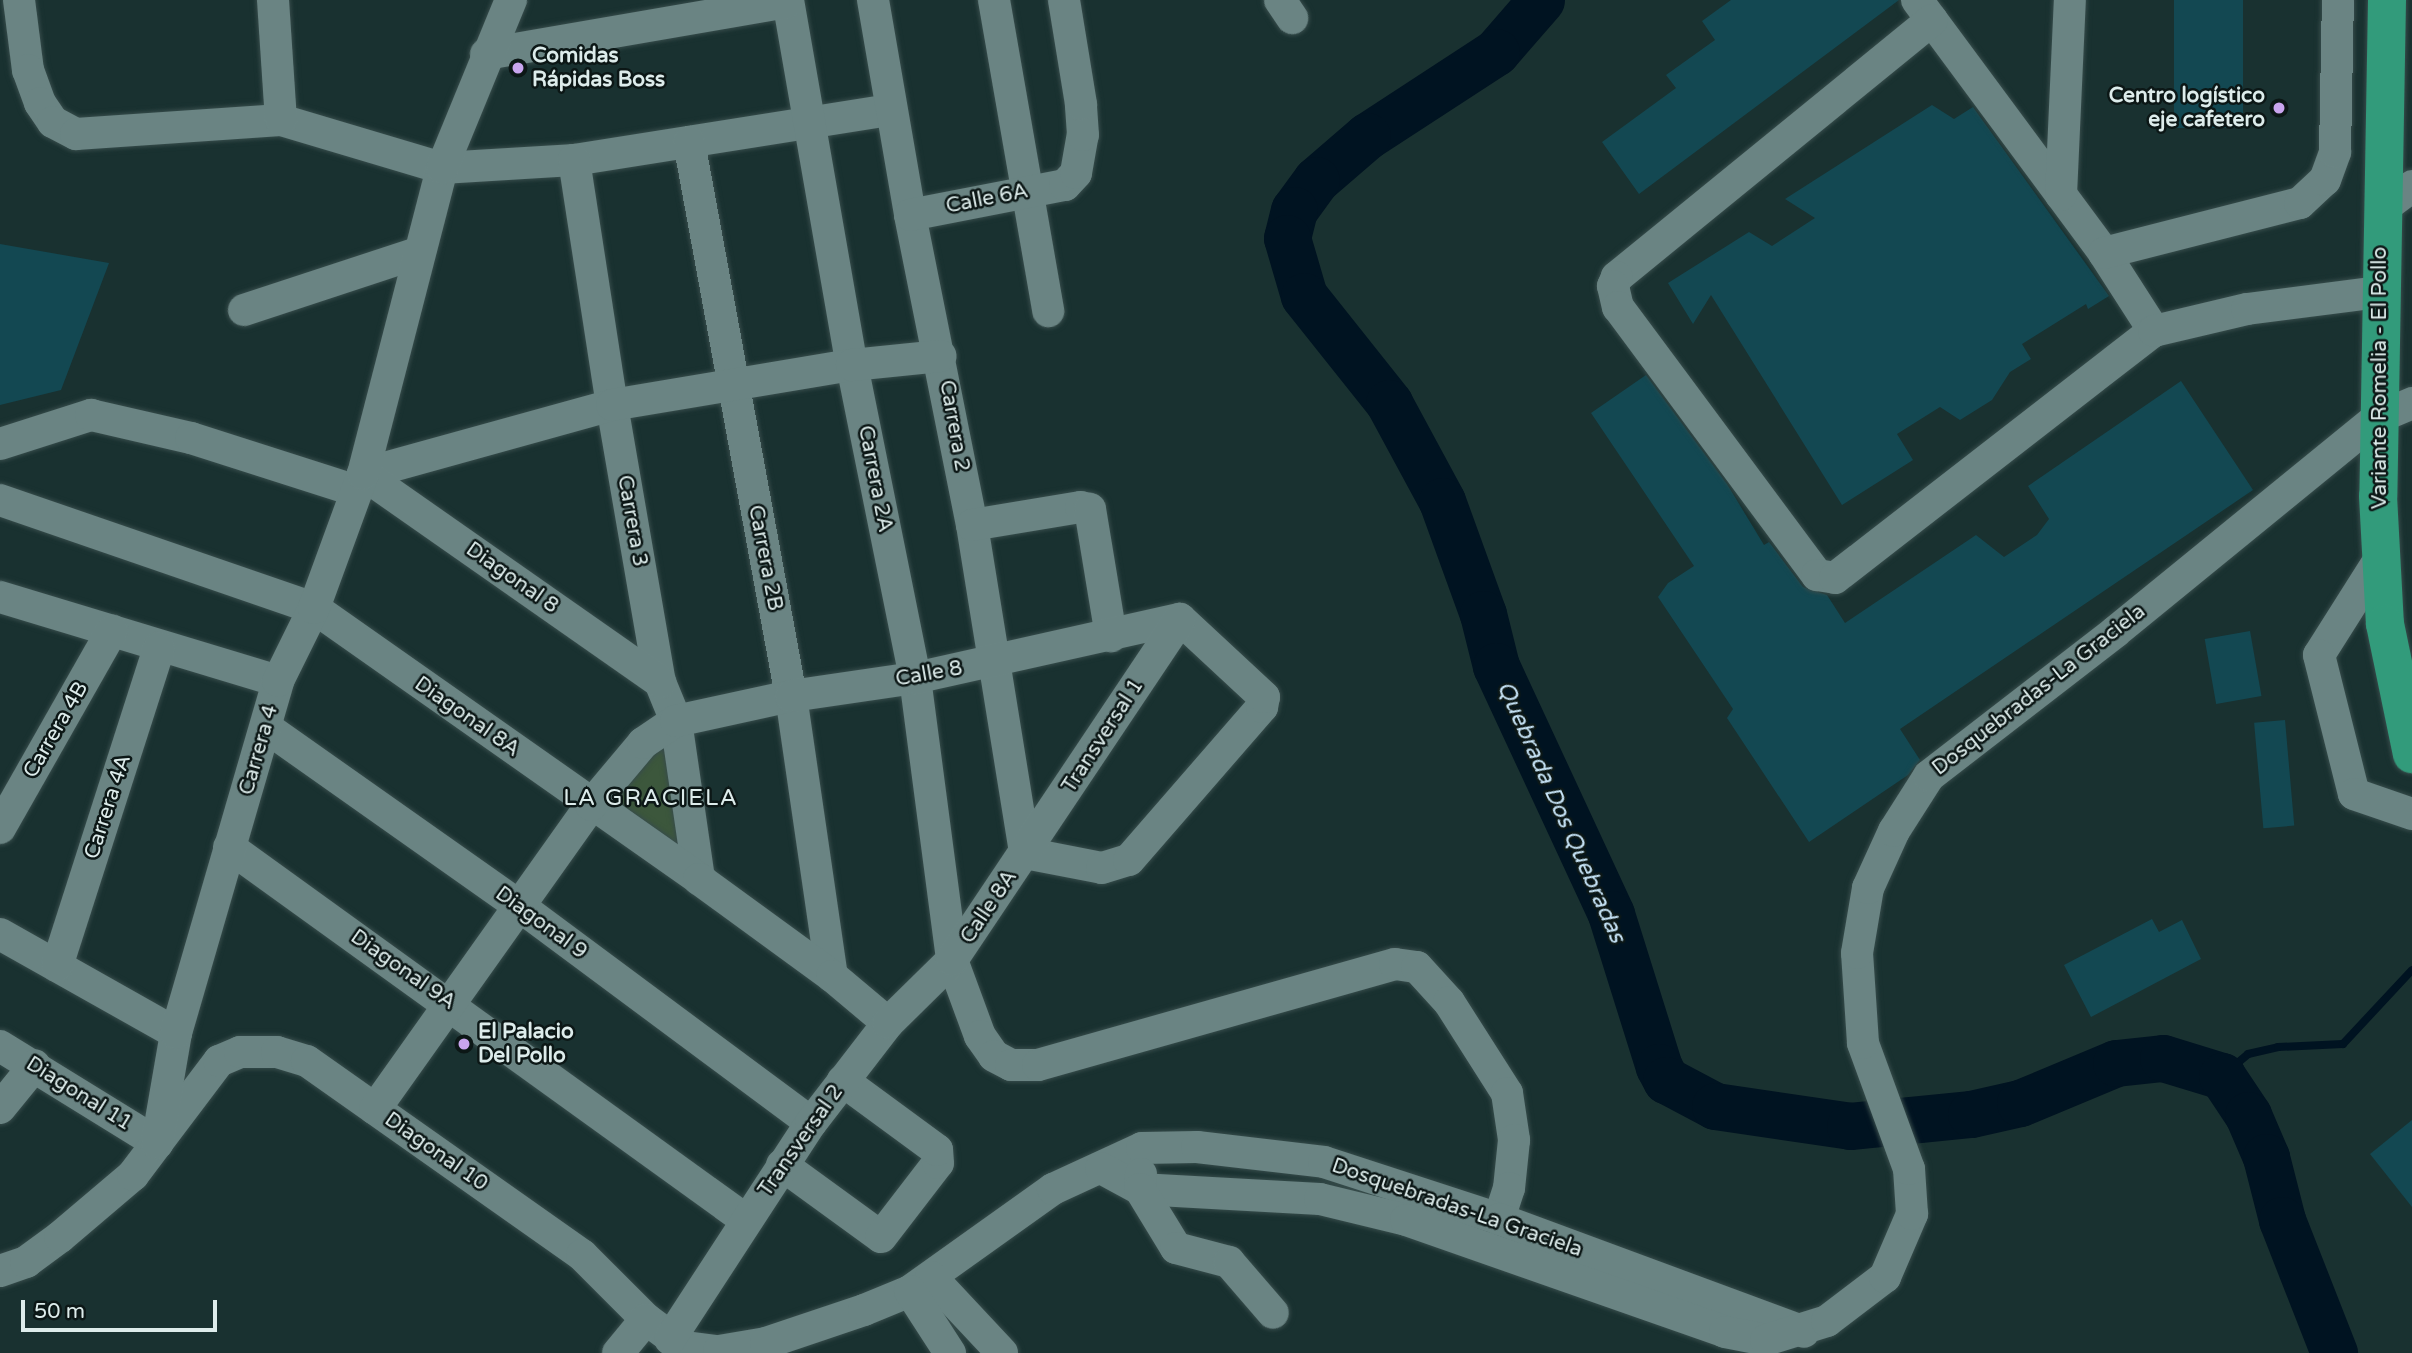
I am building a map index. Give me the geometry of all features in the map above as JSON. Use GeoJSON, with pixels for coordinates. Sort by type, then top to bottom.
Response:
{"type":"FeatureCollection","features":[{"type":"Feature","properties":{"kind":"highway","name":"Variante Romelia - El Pollo"},"geometry":{"type":"LineString","coordinates":[[2395,9],[2382,209],[2377,418],[2386,635],[2412,754]]}},
{"type":"Feature","properties":{"kind":"street"},"geometry":{"type":"LineString","coordinates":[[19,0],[28,70],[40,103],[53,122],[76,134],[281,120],[442,168],[574,160],[891,110]]}},
{"type":"Feature","properties":{"kind":"street"},"geometry":{"type":"LineString","coordinates":[[273,0],[281,120]]}},
{"type":"Feature","properties":{"kind":"street","name":"Carrera 4"},"geometry":{"type":"LineString","coordinates":[[0,1271],[26,1262],[60,1237],[133,1175],[157,1143],[176,1033],[229,848],[267,728],[278,681],[314,608],[360,482],[417,253],[442,168],[486,54],[511,0]]}},
{"type":"Feature","properties":{"kind":"street","name":"Carrera 2"},"geometry":{"type":"LineString","coordinates":[[873,0],[910,215],[941,356],[972,525],[1025,853]]}},
{"type":"Feature","properties":{"kind":"street"},"geometry":{"type":"LineString","coordinates":[[994,0],[1048,311]]}},
{"type":"Feature","properties":{"kind":"street","name":"Calle 6A"},"geometry":{"type":"LineString","coordinates":[[910,215],[1065,185],[1076,173],[1083,135],[1064,0]]}},
{"type":"Feature","properties":{"kind":"street"},"geometry":{"type":"LineString","coordinates":[[2061,195],[2070,0]]}},
{"type":"Feature","properties":{"kind":"street"},"geometry":{"type":"LineString","coordinates":[[2104,253],[2300,203],[2325,180],[2335,152],[2338,0]]}},
{"type":"Feature","properties":{"kind":"street"},"geometry":{"type":"LineString","coordinates":[[486,54],[788,1]]}},
{"type":"Feature","properties":{"kind":"street","name":"Carrera 2A"},"geometry":{"type":"LineString","coordinates":[[788,1],[852,365],[915,678],[952,960],[980,1036],[994,1056],[1011,1065],[1038,1065],[1395,964],[1417,967],[1449,1002],[1507,1093],[1514,1140],[1509,1188],[1499,1219]]}},
{"type":"Feature","properties":{"kind":"street"},"geometry":{"type":"LineString","coordinates":[[2154,331],[2104,253],[1924,10],[1617,277],[1613,286],[1618,307],[1817,575],[1828,579],[1835,578],[2154,331],[2247,309],[2379,292]]}},
{"type":"Feature","properties":{"kind":"street","name":"Carrera 2B"},"geometry":{"type":"LineString","coordinates":[[689,142],[791,696],[832,976]]}},
{"type":"Feature","properties":{"kind":"street","name":"Carrera 3"},"geometry":{"type":"LineString","coordinates":[[574,160],[612,405],[660,682],[676,721],[699,879]]}},
{"type":"Feature","properties":{"kind":"street"},"geometry":{"type":"LineString","coordinates":[[2382,209],[2412,186]]}},
{"type":"Feature","properties":{"kind":"street"},"geometry":{"type":"LineString","coordinates":[[244,310],[417,253]]}},
{"type":"Feature","properties":{"kind":"street"},"geometry":{"type":"LineString","coordinates":[[360,482],[612,405],[852,365],[941,356]]}},
{"type":"Feature","properties":{"kind":"street","name":"Dosquebradas-La Graciela"},"geometry":{"type":"LineString","coordinates":[[1101,1168],[1140,1189],[1320,1199],[1406,1220],[1725,1332],[1764,1337],[1804,1332],[1864,1297],[1885,1277],[1912,1214],[1909,1169],[1880,1097],[1863,1043],[1857,953],[1868,888],[1894,831],[1929,776],[2115,632],[2377,418],[2412,403]]}},
{"type":"Feature","properties":{"kind":"street","name":"Diagonal 8"},"geometry":{"type":"LineString","coordinates":[[0,444],[91,415],[360,482],[660,682]]}},
{"type":"Feature","properties":{"kind":"street","name":"Diagonal 8A"},"geometry":{"type":"LineString","coordinates":[[0,500],[314,608],[699,879],[832,976],[888,1023]]}},
{"type":"Feature","properties":{"kind":"street"},"geometry":{"type":"LineString","coordinates":[[972,525],[1081,507],[1090,509],[1111,636]]}},
{"type":"Feature","properties":{"kind":"street"},"geometry":{"type":"LineString","coordinates":[[2381,557],[2319,656],[2354,794],[2412,814]]}},
{"type":"Feature","properties":{"kind":"street"},"geometry":{"type":"LineString","coordinates":[[2,603],[112,631],[159,648],[278,681]]}},
{"type":"Feature","properties":{"kind":"street"},"geometry":{"type":"LineString","coordinates":[[1025,853],[1102,868],[1129,860],[1262,708],[1264,697],[1180,619]]}},
{"type":"Feature","properties":{"kind":"street","name":"Calle 8"},"geometry":{"type":"LineString","coordinates":[[676,721],[791,696],[915,678],[996,662],[1180,619]]}},
{"type":"Feature","properties":{"kind":"street","name":"Transversal 1"},"geometry":{"type":"LineString","coordinates":[[1025,853],[1180,619]]}},
{"type":"Feature","properties":{"kind":"street","name":"Carrera 4B"},"geometry":{"type":"LineString","coordinates":[[0,828],[112,631]]}},
{"type":"Feature","properties":{"kind":"street","name":"Carrera 4A"},"geometry":{"type":"LineString","coordinates":[[57,966],[159,648]]}},
{"type":"Feature","properties":{"kind":"street"},"geometry":{"type":"LineString","coordinates":[[375,1109],[522,908],[591,805],[643,743],[676,721]]}},
{"type":"Feature","properties":{"kind":"street","name":"Diagonal 9"},"geometry":{"type":"LineString","coordinates":[[267,728],[522,908],[811,1123]]}},
{"type":"Feature","properties":{"kind":"street","name":"Diagonal 9A"},"geometry":{"type":"LineString","coordinates":[[229,848],[452,1005],[746,1220]]}},
{"type":"Feature","properties":{"kind":"street","name":"Calle 8A"},"geometry":{"type":"LineString","coordinates":[[952,960],[1025,853]]}},
{"type":"Feature","properties":{"kind":"street"},"geometry":{"type":"LineString","coordinates":[[0,933],[176,1033]]}},
{"type":"Feature","properties":{"kind":"street","name":"Transversal 2"},"geometry":{"type":"LineString","coordinates":[[618,1353],[671,1339],[811,1123],[888,1023],[952,960]]}},
{"type":"Feature","properties":{"kind":"street","name":"Diagonal 11"},"geometry":{"type":"LineString","coordinates":[[0,1046],[35,1065],[157,1143]]}},
{"type":"Feature","properties":{"kind":"street","name":"Diagonal 10"},"geometry":{"type":"LineString","coordinates":[[157,1143],[219,1061],[240,1052],[277,1052],[306,1061],[582,1255],[671,1339]]}},
{"type":"Feature","properties":{"kind":"street"},"geometry":{"type":"LineString","coordinates":[[0,1108],[35,1065]]}},
{"type":"Feature","properties":{"kind":"street"},"geometry":{"type":"LineString","coordinates":[[782,1165],[881,1237],[940,1156],[843,1081]]}},
{"type":"Feature","properties":{"kind":"street","name":"Dosquebradas-La Graciela"},"geometry":{"type":"LineString","coordinates":[[719,1351],[766,1343],[920,1284],[1053,1189],[1142,1148],[1197,1147],[1324,1162],[1499,1219],[1764,1337]]}},
{"type":"Feature","properties":{"kind":"street"},"geometry":{"type":"LineString","coordinates":[[1142,1148],[1140,1189],[1176,1248],[1229,1262],[1273,1313]]}},
{"type":"Feature","properties":{"kind":"street"},"geometry":{"type":"LineString","coordinates":[[920,1284],[950,1353]]}},
{"type":"Feature","properties":{"kind":"street"},"geometry":{"type":"LineString","coordinates":[[920,1284],[1002,1353]]}},
{"type":"Feature","properties":{"kind":"street"},"geometry":{"type":"LineString","coordinates":[[671,1339],[719,1351]]}},
{"type":"Feature","properties":{"kind":"green space"},"geometry":{"type":"Polygon","coordinates":[[[676,721],[699,879],[591,805],[676,721]]]}},
{"type":"Feature","properties":{"kind":"building"},"geometry":{"type":"Polygon","coordinates":[[[1731,0],[1899,0],[1639,194],[1602,142],[1676,88],[1666,75],[1715,40],[1702,21],[1731,0]]]}},
{"type":"Feature","properties":{"kind":"building"},"geometry":{"type":"Polygon","coordinates":[[[2174,0],[2243,0],[2243,128],[2174,128],[2174,0]]]}},
{"type":"Feature","properties":{"kind":"building"},"geometry":{"type":"Polygon","coordinates":[[[1932,105],[1954,119],[1973,107],[2109,296],[2088,309],[2086,304],[2022,344],[2031,359],[2010,372],[1992,400],[1960,420],[1940,407],[1897,434],[1913,460],[1842,505],[1711,295],[1693,324],[1668,283],[1749,232],[1772,246],[1815,218],[1785,199],[1932,105]]]}},
{"type":"Feature","properties":{"kind":"building"},"geometry":{"type":"Polygon","coordinates":[[[0,244],[109,263],[61,390],[0,405],[0,244]]]}},
{"type":"Feature","properties":{"kind":"building"},"geometry":{"type":"Polygon","coordinates":[[[1646,375],[1727,484],[1764,545],[1769,542],[1803,587],[1827,595],[1845,623],[1976,535],[2004,557],[2037,535],[2049,519],[2028,486],[2181,381],[2253,490],[1900,729],[1920,760],[1908,775],[1809,842],[1727,718],[1733,709],[1658,597],[1668,583],[1694,566],[1591,413],[1646,375]]]}},
{"type":"Feature","properties":{"kind":"building"},"geometry":{"type":"Polygon","coordinates":[[[2250,631],[2261,696],[2216,704],[2205,639],[2250,631]]]}},
{"type":"Feature","properties":{"kind":"building"},"geometry":{"type":"Polygon","coordinates":[[[2285,720],[2294,826],[2263,828],[2254,723],[2285,720]]]}},
{"type":"Feature","properties":{"kind":"building"},"geometry":{"type":"Polygon","coordinates":[[[2152,919],[2159,932],[2182,920],[2201,959],[2091,1017],[2064,965],[2152,919]]]}},
{"type":"Feature","properties":{"kind":"building"},"geometry":{"type":"Polygon","coordinates":[[[2412,1120],[2412,1207],[2370,1154],[2412,1120]]]}},
{"type":"Feature","properties":{"kind":"waterway","name":"Quebrada Dos Quebradas"},"geometry":{"type":"LineString","coordinates":[[1541,0],[1496,52],[1367,136],[1316,180],[1294,210],[1287,238],[1304,296],[1389,403],[1442,501],[1483,614],[1496,666],[1611,914],[1659,1067],[1666,1080],[1715,1106],[1850,1126],[1971,1114],[2020,1103],[2116,1063],[2163,1058],[2222,1076],[2248,1115],[2266,1157],[2282,1220],[2334,1353]]}},
{"type":"Feature","properties":{"kind":"waterway"},"geometry":{"type":"LineString","coordinates":[[2222,1076],[2248,1054],[2278,1047],[2343,1044],[2412,970]]}},
{"type":"Feature","properties":{"kind":"place","name":"Comidas Rápidas Boss"},"geometry":{"type":"Point","coordinates":[518,68]}},
{"type":"Feature","properties":{"kind":"place","name":"Centro logístico eje cafetero"},"geometry":{"type":"Point","coordinates":[2279,108]}},
{"type":"Feature","properties":{"kind":"place","name":"El Palacio Del Pollo"},"geometry":{"type":"Point","coordinates":[464,1044]}},
{"type":"Feature","properties":{"kind":"district","name":"LA GRACIELA"},"geometry":{"type":"Point","coordinates":[651,798]}}]}
